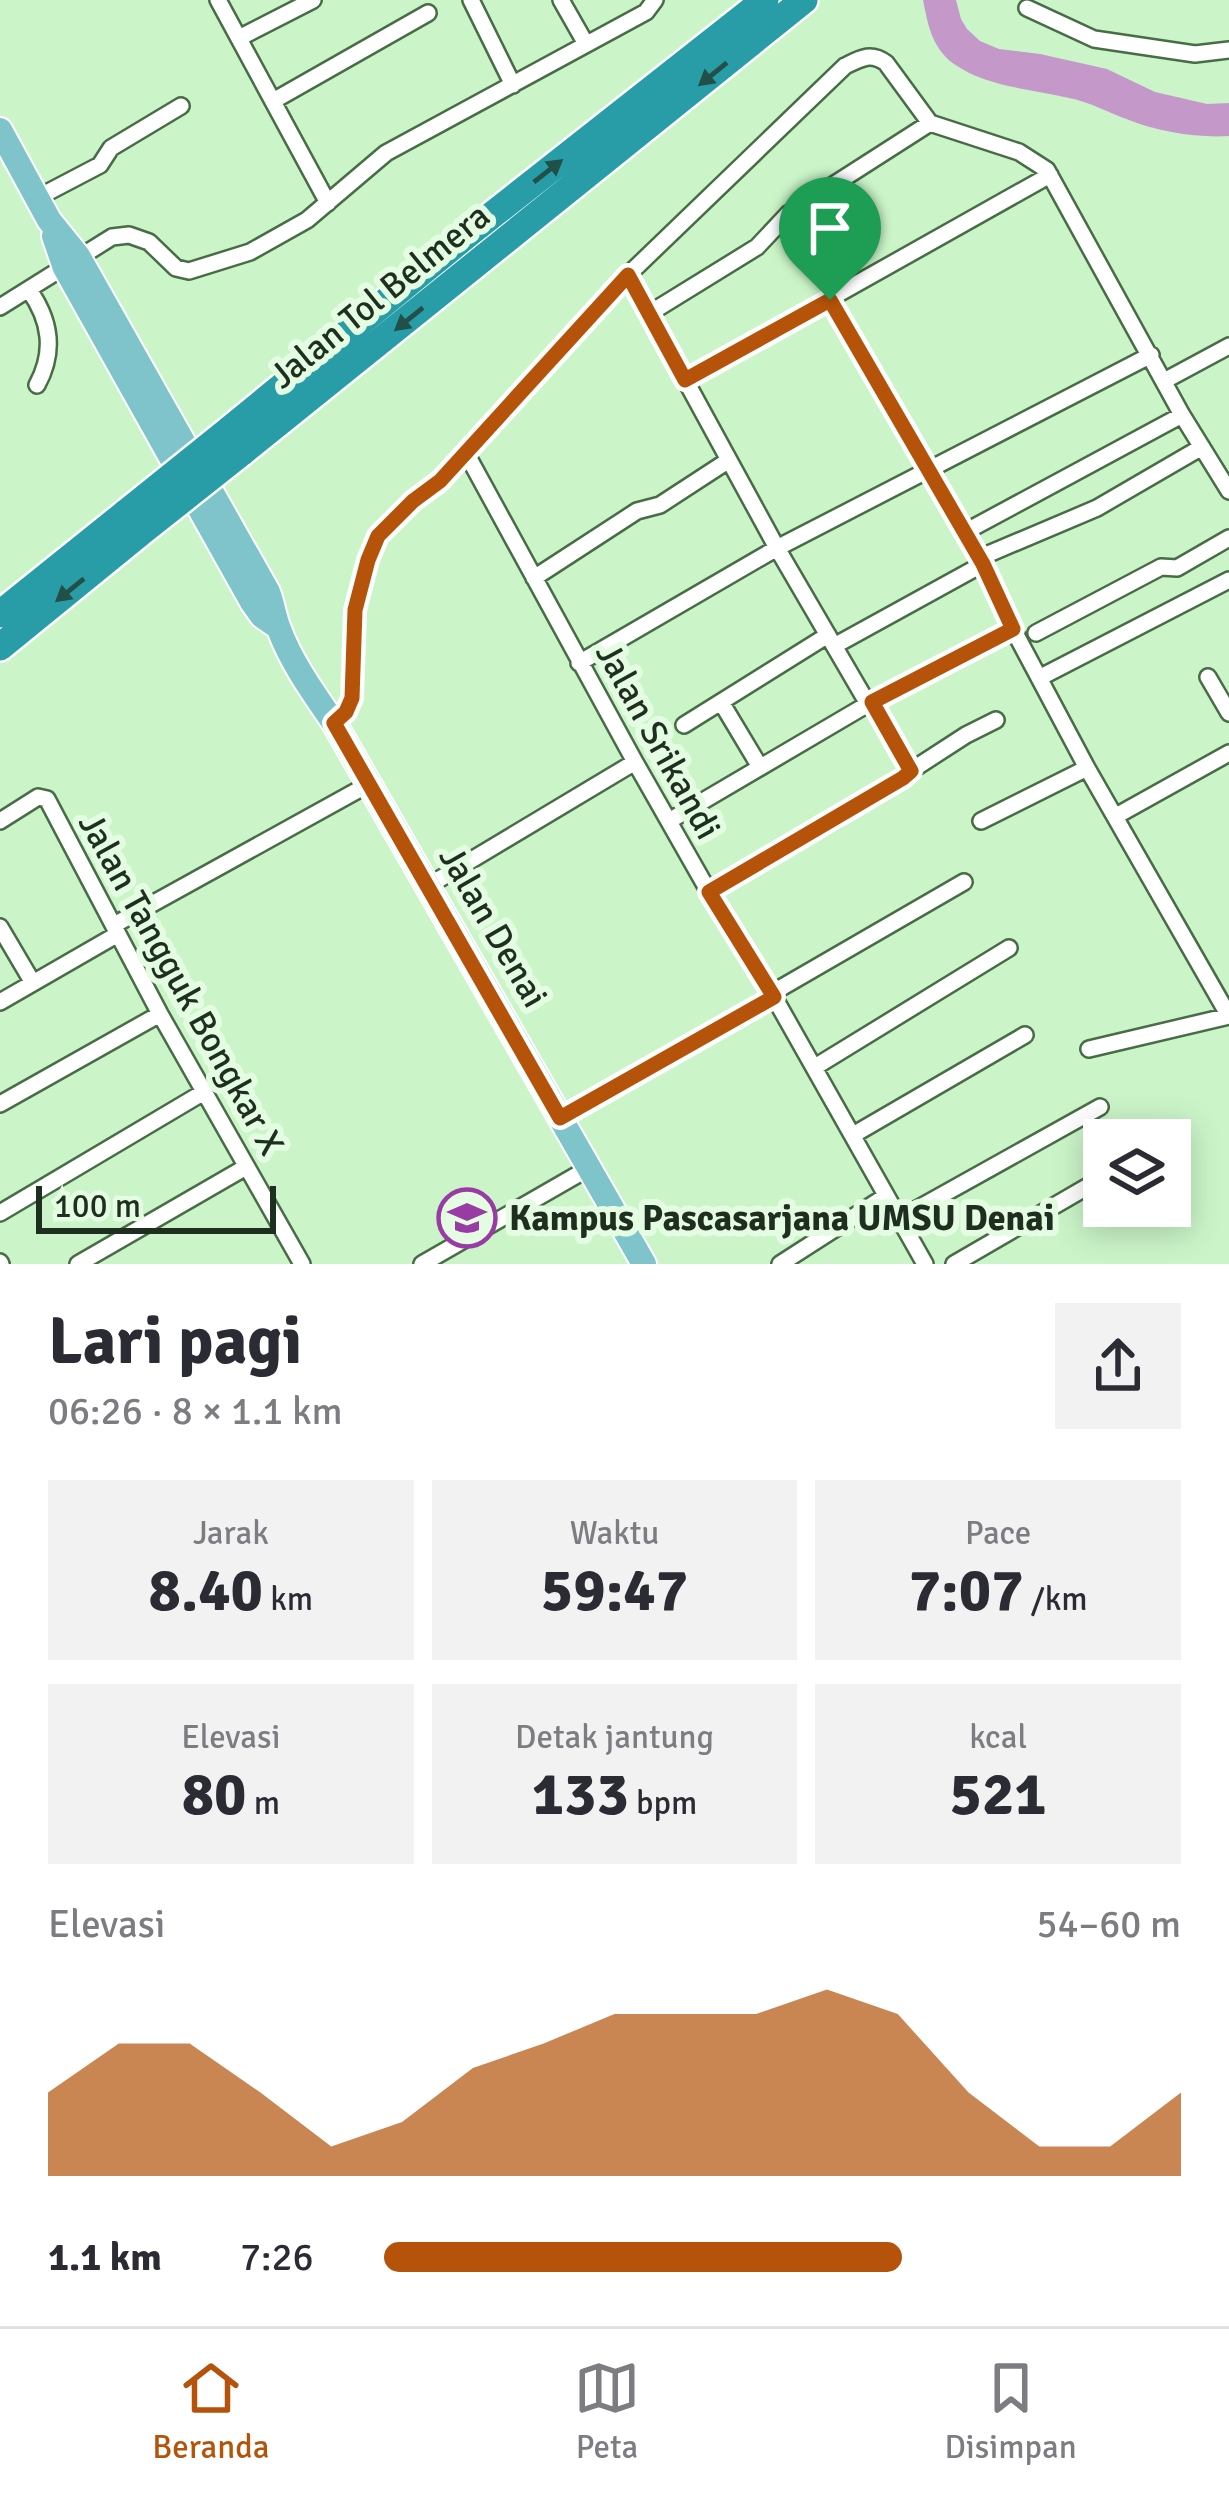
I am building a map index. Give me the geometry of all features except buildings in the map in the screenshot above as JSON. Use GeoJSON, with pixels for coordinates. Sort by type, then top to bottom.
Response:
{"type":"FeatureCollection","features":[{"type":"Feature","properties":{"kind":"highway","name":"Jalan Tol Belmera"},"geometry":{"type":"LineString","coordinates":[[235,442],[468,234],[765,0]]}},
{"type":"Feature","properties":{"kind":"highway","name":"Jalan Tol Belmera"},"geometry":{"type":"LineString","coordinates":[[0,614],[133,522],[803,0]]}},
{"type":"Feature","properties":{"kind":"highway","name":"Jalan Tol Belmera"},"geometry":{"type":"LineString","coordinates":[[0,646],[133,522]]}},
{"type":"Feature","properties":{"kind":"main road","name":"Jalan Denai"},"geometry":{"type":"LineString","coordinates":[[0,130],[256,608],[278,628],[644,1264]]}},
{"type":"Feature","properties":{"kind":"street"},"geometry":{"type":"LineString","coordinates":[[218,0],[328,202]]}},
{"type":"Feature","properties":{"kind":"street"},"geometry":{"type":"LineString","coordinates":[[239,38],[314,0]]}},
{"type":"Feature","properties":{"kind":"street"},"geometry":{"type":"LineString","coordinates":[[471,0],[513,85]]}},
{"type":"Feature","properties":{"kind":"street"},"geometry":{"type":"LineString","coordinates":[[561,0],[586,44]]}},
{"type":"Feature","properties":{"kind":"street"},"geometry":{"type":"LineString","coordinates":[[0,308],[112,237],[148,242],[176,268],[189,271],[250,252],[307,220],[386,153],[646,12],[655,0]]}},
{"type":"Feature","properties":{"kind":"street"},"geometry":{"type":"LineString","coordinates":[[1027,8],[1094,39],[1195,54],[1229,50]]}},
{"type":"Feature","properties":{"kind":"street"},"geometry":{"type":"LineString","coordinates":[[273,101],[428,13]]}},
{"type":"Feature","properties":{"kind":"street"},"geometry":{"type":"LineString","coordinates":[[334,723],[352,698],[355,610],[378,536],[440,481],[628,275],[845,66],[864,56],[886,63],[930,123],[1019,152],[1043,165],[1229,491]]}},
{"type":"Feature","properties":{"kind":"street"},"geometry":{"type":"LineString","coordinates":[[43,209],[100,165],[111,148],[181,106]]}},
{"type":"Feature","properties":{"kind":"street"},"geometry":{"type":"LineString","coordinates":[[650,313],[757,247],[788,214],[930,123]]}},
{"type":"Feature","properties":{"kind":"street"},"geometry":{"type":"LineString","coordinates":[[685,380],[1051,175]]}},
{"type":"Feature","properties":{"kind":"street"},"geometry":{"type":"LineString","coordinates":[[628,275],[777,548],[911,771]]}},
{"type":"Feature","properties":{"kind":"street"},"geometry":{"type":"LineString","coordinates":[[29,290],[40,306],[50,342],[45,371],[37,385]]}},
{"type":"Feature","properties":{"kind":"street"},"geometry":{"type":"LineString","coordinates":[[830,300],[981,561],[1087,768],[1229,1016],[1089,1049]]}},
{"type":"Feature","properties":{"kind":"street"},"geometry":{"type":"LineString","coordinates":[[1164,381],[1229,346]]}},
{"type":"Feature","properties":{"kind":"street"},"geometry":{"type":"LineString","coordinates":[[580,663],[777,548],[1151,355]]}},
{"type":"Feature","properties":{"kind":"street"},"geometry":{"type":"LineString","coordinates":[[964,532],[1182,415]]}},
{"type":"Feature","properties":{"kind":"street"},"geometry":{"type":"LineString","coordinates":[[684,725],[831,641],[981,561],[1096,508],[1202,447]]}},
{"type":"Feature","properties":{"kind":"street","name":"Jalan Srikandi"},"geometry":{"type":"LineString","coordinates":[[465,451],[634,762],[773,994],[925,1264]]}},
{"type":"Feature","properties":{"kind":"street"},"geometry":{"type":"LineString","coordinates":[[534,578],[637,511],[660,506],[729,460]]}},
{"type":"Feature","properties":{"kind":"street"},"geometry":{"type":"LineString","coordinates":[[1036,633],[1161,567],[1177,568],[1229,538]]}},
{"type":"Feature","properties":{"kind":"street"},"geometry":{"type":"LineString","coordinates":[[1039,678],[1229,580]]}},
{"type":"Feature","properties":{"kind":"street"},"geometry":{"type":"LineString","coordinates":[[669,821],[870,703],[1013,629]]}},
{"type":"Feature","properties":{"kind":"street"},"geometry":{"type":"LineString","coordinates":[[1208,677],[1229,713]]}},
{"type":"Feature","properties":{"kind":"street"},"geometry":{"type":"LineString","coordinates":[[721,702],[760,766]]}},
{"type":"Feature","properties":{"kind":"street"},"geometry":{"type":"LineString","coordinates":[[709,892],[996,720]]}},
{"type":"Feature","properties":{"kind":"street"},"geometry":{"type":"LineString","coordinates":[[1116,816],[1229,754]]}},
{"type":"Feature","properties":{"kind":"street"},"geometry":{"type":"LineString","coordinates":[[428,886],[634,762]]}},
{"type":"Feature","properties":{"kind":"street"},"geometry":{"type":"LineString","coordinates":[[981,821],[1087,768]]}},
{"type":"Feature","properties":{"kind":"street"},"geometry":{"type":"LineString","coordinates":[[0,1002],[369,784]]}},
{"type":"Feature","properties":{"kind":"street","name":"Jalan Tangguk Bongkar X"},"geometry":{"type":"LineString","coordinates":[[0,821],[42,796],[47,800],[160,1014],[302,1264]]}},
{"type":"Feature","properties":{"kind":"street"},"geometry":{"type":"LineString","coordinates":[[560,1118],[964,882]]}},
{"type":"Feature","properties":{"kind":"street"},"geometry":{"type":"LineString","coordinates":[[0,927],[33,983]]}},
{"type":"Feature","properties":{"kind":"street"},"geometry":{"type":"LineString","coordinates":[[815,1067],[1010,948]]}},
{"type":"Feature","properties":{"kind":"street"},"geometry":{"type":"LineString","coordinates":[[1211,986],[1229,976]]}},
{"type":"Feature","properties":{"kind":"street"},"geometry":{"type":"LineString","coordinates":[[0,1104],[160,1014]]}},
{"type":"Feature","properties":{"kind":"street"},"geometry":{"type":"LineString","coordinates":[[853,1135],[1025,1034]]}},
{"type":"Feature","properties":{"kind":"street"},"geometry":{"type":"LineString","coordinates":[[0,1213],[204,1092]]}},
{"type":"Feature","properties":{"kind":"street"},"geometry":{"type":"LineString","coordinates":[[899,1219],[1100,1107]]}},
{"type":"Feature","properties":{"kind":"street"},"geometry":{"type":"LineString","coordinates":[[78,1264],[246,1167]]}},
{"type":"Feature","properties":{"kind":"street"},"geometry":{"type":"LineString","coordinates":[[422,1264],[589,1168]]}},
{"type":"Feature","properties":{"kind":"street"},"geometry":{"type":"LineString","coordinates":[[954,1264],[1083,1189]]}},
{"type":"Feature","properties":{"kind":"street"},"geometry":{"type":"LineString","coordinates":[[780,1264],[886,1196]]}},
{"type":"Feature","properties":{"kind":"shaded area"},"geometry":{"type":"Polygon","coordinates":[[[923,0],[956,0],[967,29],[999,49],[1107,69],[1155,92],[1207,104],[1229,103],[1229,136],[1153,128],[1077,100],[967,72],[936,43],[923,0]]]}},
{"type":"Feature","properties":{"kind":"place","name":"Kampus Pascasarjana UMSU Denai"},"geometry":{"type":"Point","coordinates":[467,1218]}},
{"type":"Feature","properties":{"kind":"route"},"geometry":{"type":"LineString","coordinates":[[628,275],[685,380],[830,300],[983,564],[1013,629],[872,702],[911,771],[903,778],[709,892],[774,997],[560,1118],[334,723],[352,698],[355,610],[361,580],[378,536],[440,481],[628,275]]}}]}
